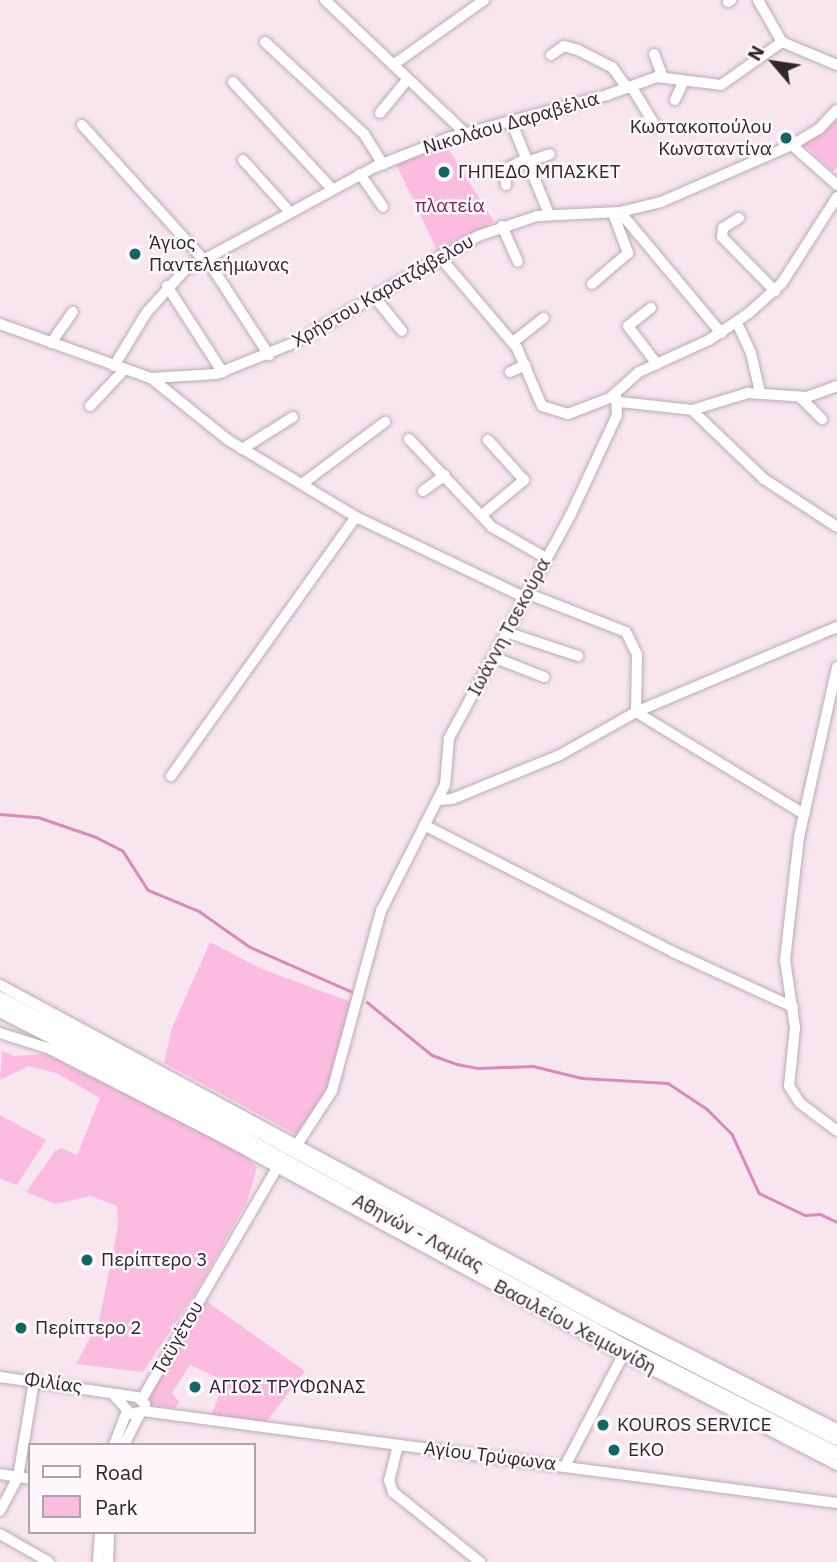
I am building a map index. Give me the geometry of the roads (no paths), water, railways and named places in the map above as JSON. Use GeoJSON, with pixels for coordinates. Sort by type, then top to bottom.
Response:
{"type":"FeatureCollection","features":[{"type":"Feature","properties":{"kind":"main road","name":"Αθηνών - Λαμίας"},"geometry":{"type":"LineString","coordinates":[[0,998],[267,1136],[604,1321],[837,1439]]}},
{"type":"Feature","properties":{"kind":"main road","name":"Αθηνών - Λαμίας"},"geometry":{"type":"LineString","coordinates":[[0,1011],[614,1340],[837,1453]]}},
{"type":"Feature","properties":{"kind":"street"},"geometry":{"type":"LineString","coordinates":[[325,0],[465,133]]}},
{"type":"Feature","properties":{"kind":"street"},"geometry":{"type":"LineString","coordinates":[[458,0],[467,10]]}},
{"type":"Feature","properties":{"kind":"street"},"geometry":{"type":"LineString","coordinates":[[393,65],[484,0]]}},
{"type":"Feature","properties":{"kind":"street"},"geometry":{"type":"LineString","coordinates":[[758,0],[782,42],[837,65]]}},
{"type":"Feature","properties":{"kind":"street"},"geometry":{"type":"LineString","coordinates":[[265,42],[364,134],[383,163]]}},
{"type":"Feature","properties":{"kind":"street","name":"Νικολάου Δαραβέλια"},"geometry":{"type":"LineString","coordinates":[[90,407],[119,368],[167,286],[204,259],[331,188],[383,163],[465,133],[663,77],[721,85],[782,42]]}},
{"type":"Feature","properties":{"kind":"street"},"geometry":{"type":"LineString","coordinates":[[551,55],[564,46],[612,67],[656,127]]}},
{"type":"Feature","properties":{"kind":"street"},"geometry":{"type":"LineString","coordinates":[[653,54],[663,77]]}},
{"type":"Feature","properties":{"kind":"street"},"geometry":{"type":"LineString","coordinates":[[380,113],[407,80]]}},
{"type":"Feature","properties":{"kind":"street"},"geometry":{"type":"LineString","coordinates":[[675,100],[684,80]]}},
{"type":"Feature","properties":{"kind":"street"},"geometry":{"type":"LineString","coordinates":[[233,82],[331,188]]}},
{"type":"Feature","properties":{"kind":"street","name":"Χρήστου Καρατζάβελου"},"geometry":{"type":"LineString","coordinates":[[0,324],[151,378],[188,379],[223,373],[269,355],[439,256],[502,226],[549,214],[616,212],[661,202],[792,145],[837,111]]}},
{"type":"Feature","properties":{"kind":"street"},"geometry":{"type":"LineString","coordinates":[[511,121],[549,214]]}},
{"type":"Feature","properties":{"kind":"street"},"geometry":{"type":"LineString","coordinates":[[82,125],[204,259],[269,355]]}},
{"type":"Feature","properties":{"kind":"street"},"geometry":{"type":"LineString","coordinates":[[792,145],[837,185]]}},
{"type":"Feature","properties":{"kind":"street"},"geometry":{"type":"LineString","coordinates":[[506,185],[504,170],[550,154]]}},
{"type":"Feature","properties":{"kind":"street"},"geometry":{"type":"LineString","coordinates":[[243,160],[289,211]]}},
{"type":"Feature","properties":{"kind":"street"},"geometry":{"type":"LineString","coordinates":[[360,174],[383,207]]}},
{"type":"Feature","properties":{"kind":"street","name":"Ιωάννη Τσεκούρα"},"geometry":{"type":"LineString","coordinates":[[298,1143],[332,1091],[381,911],[448,775],[449,738],[546,558],[618,398],[639,372],[721,333],[775,291],[837,197]]}},
{"type":"Feature","properties":{"kind":"street"},"geometry":{"type":"LineString","coordinates":[[592,284],[628,253],[616,212]]}},
{"type":"Feature","properties":{"kind":"street"},"geometry":{"type":"LineString","coordinates":[[616,212],[721,333]]}},
{"type":"Feature","properties":{"kind":"street"},"geometry":{"type":"LineString","coordinates":[[739,218],[723,228],[722,237],[775,291]]}},
{"type":"Feature","properties":{"kind":"street"},"geometry":{"type":"LineString","coordinates":[[502,226],[518,262]]}},
{"type":"Feature","properties":{"kind":"street"},"geometry":{"type":"LineString","coordinates":[[439,256],[513,342],[526,365],[538,399],[550,412],[581,411],[618,398],[692,410],[760,391],[800,398],[837,386]]}},
{"type":"Feature","properties":{"kind":"street"},"geometry":{"type":"LineString","coordinates":[[167,286],[223,373]]}},
{"type":"Feature","properties":{"kind":"street"},"geometry":{"type":"LineString","coordinates":[[373,295],[402,331]]}},
{"type":"Feature","properties":{"kind":"street"},"geometry":{"type":"LineString","coordinates":[[650,308],[628,326],[657,364]]}},
{"type":"Feature","properties":{"kind":"street"},"geometry":{"type":"LineString","coordinates":[[51,343],[73,312]]}},
{"type":"Feature","properties":{"kind":"street"},"geometry":{"type":"LineString","coordinates":[[513,342],[544,318]]}},
{"type":"Feature","properties":{"kind":"street"},"geometry":{"type":"LineString","coordinates":[[737,323],[751,353],[760,391]]}},
{"type":"Feature","properties":{"kind":"street"},"geometry":{"type":"LineString","coordinates":[[510,372],[526,365]]}},
{"type":"Feature","properties":{"kind":"street"},"geometry":{"type":"LineString","coordinates":[[151,378],[184,409],[242,449],[356,517],[525,595],[632,636],[637,655],[636,712]]}},
{"type":"Feature","properties":{"kind":"street"},"geometry":{"type":"LineString","coordinates":[[800,398],[822,419]]}},
{"type":"Feature","properties":{"kind":"street"},"geometry":{"type":"LineString","coordinates":[[692,410],[764,479],[837,527]]}},
{"type":"Feature","properties":{"kind":"street"},"geometry":{"type":"LineString","coordinates":[[242,449],[293,417]]}},
{"type":"Feature","properties":{"kind":"street"},"geometry":{"type":"LineString","coordinates":[[302,484],[385,422]]}},
{"type":"Feature","properties":{"kind":"street"},"geometry":{"type":"LineString","coordinates":[[409,439],[499,533],[546,558]]}},
{"type":"Feature","properties":{"kind":"street"},"geometry":{"type":"LineString","coordinates":[[482,515],[524,481],[488,440]]}},
{"type":"Feature","properties":{"kind":"street"},"geometry":{"type":"LineString","coordinates":[[423,491],[444,475]]}},
{"type":"Feature","properties":{"kind":"street"},"geometry":{"type":"LineString","coordinates":[[171,776],[356,517]]}},
{"type":"Feature","properties":{"kind":"street"},"geometry":{"type":"LineString","coordinates":[[438,800],[452,799],[560,755],[636,712],[837,627]]}},
{"type":"Feature","properties":{"kind":"street"},"geometry":{"type":"LineString","coordinates":[[506,632],[578,656]]}},
{"type":"Feature","properties":{"kind":"street"},"geometry":{"type":"LineString","coordinates":[[494,657],[544,677]]}},
{"type":"Feature","properties":{"kind":"street"},"geometry":{"type":"LineString","coordinates":[[837,667],[804,814],[785,960],[793,1007],[789,1086],[800,1103],[837,1131]]}},
{"type":"Feature","properties":{"kind":"street"},"geometry":{"type":"LineString","coordinates":[[636,712],[804,814]]}},
{"type":"Feature","properties":{"kind":"street"},"geometry":{"type":"LineString","coordinates":[[424,825],[673,952],[793,1007]]}},
{"type":"Feature","properties":{"kind":"street"},"geometry":{"type":"LineString","coordinates":[[0,985],[298,1143],[614,1316],[837,1429]]}},
{"type":"Feature","properties":{"kind":"street","name":"Βασιλείου Χειμωνίδη"},"geometry":{"type":"LineString","coordinates":[[0,1032],[50,1049],[837,1465]]}},
{"type":"Feature","properties":{"kind":"street","name":"Ταϋγέτου"},"geometry":{"type":"LineString","coordinates":[[127,1408],[138,1398],[277,1168]]}},
{"type":"Feature","properties":{"kind":"street"},"geometry":{"type":"LineString","coordinates":[[565,1466],[623,1354]]}},
{"type":"Feature","properties":{"kind":"street","name":"Φιλίας"},"geometry":{"type":"LineString","coordinates":[[0,1377],[138,1398]]}},
{"type":"Feature","properties":{"kind":"street"},"geometry":{"type":"LineString","coordinates":[[0,1511],[18,1477],[34,1381]]}},
{"type":"Feature","properties":{"kind":"street","name":"Φιλίας"},"geometry":{"type":"LineString","coordinates":[[105,1391],[127,1408],[142,1413]]}},
{"type":"Feature","properties":{"kind":"street"},"geometry":{"type":"LineString","coordinates":[[125,1443],[142,1413],[138,1398]]}},
{"type":"Feature","properties":{"kind":"street"},"geometry":{"type":"LineString","coordinates":[[115,1443],[127,1408]]}},
{"type":"Feature","properties":{"kind":"street","name":"Αγίου Τρύφωνα"},"geometry":{"type":"LineString","coordinates":[[142,1413],[837,1503]]}},
{"type":"Feature","properties":{"kind":"street"},"geometry":{"type":"LineString","coordinates":[[398,1445],[389,1480],[393,1492],[480,1562]]}},
{"type":"Feature","properties":{"kind":"street"},"geometry":{"type":"LineString","coordinates":[[0,1474],[28,1479]]}},
{"type":"Feature","properties":{"kind":"street"},"geometry":{"type":"LineString","coordinates":[[0,1534],[49,1562]]}},
{"type":"Feature","properties":{"kind":"street"},"geometry":{"type":"LineString","coordinates":[[98,1562],[100,1534]]}},
{"type":"Feature","properties":{"kind":"street"},"geometry":{"type":"LineString","coordinates":[[108,1562],[109,1534]]}},
{"type":"Feature","properties":{"kind":"waterway"},"geometry":{"type":"LineString","coordinates":[[0,814],[38,817],[96,837],[123,851],[148,890],[199,911],[250,947],[355,993]]}},
{"type":"Feature","properties":{"kind":"waterway"},"geometry":{"type":"LineString","coordinates":[[367,1002],[432,1055],[457,1064],[478,1068],[533,1066],[582,1078],[668,1083],[707,1109],[732,1134],[759,1193],[805,1215],[820,1214],[837,1222]]}},
{"type":"Feature","properties":{"kind":"place","name":"Κωστακοπούλου Κωνσταντίνα"},"geometry":{"type":"Point","coordinates":[786,138]}},
{"type":"Feature","properties":{"kind":"place","name":"ΓΗΠΕΔΟ ΜΠΑΣΚΕΤ"},"geometry":{"type":"Point","coordinates":[444,172]}},
{"type":"Feature","properties":{"kind":"place","name":"Άγιος Παντελεήμωνας"},"geometry":{"type":"Point","coordinates":[135,254]}},
{"type":"Feature","properties":{"kind":"place","name":"Περίπτερο 3"},"geometry":{"type":"Point","coordinates":[87,1260]}},
{"type":"Feature","properties":{"kind":"place","name":"Περίπτερο 2"},"geometry":{"type":"Point","coordinates":[21,1328]}},
{"type":"Feature","properties":{"kind":"place","name":"ΑΓΙΟΣ ΤΡΥΦΩΝΑΣ"},"geometry":{"type":"Point","coordinates":[195,1387]}},
{"type":"Feature","properties":{"kind":"place","name":"KOUROS SERVICE"},"geometry":{"type":"Point","coordinates":[603,1425]}},
{"type":"Feature","properties":{"kind":"place","name":"EKO"},"geometry":{"type":"Point","coordinates":[614,1450]}},
{"type":"Feature","properties":{"kind":"park label","name":"πλατεία"},"geometry":{"type":"Point","coordinates":[450,206]}}]}
